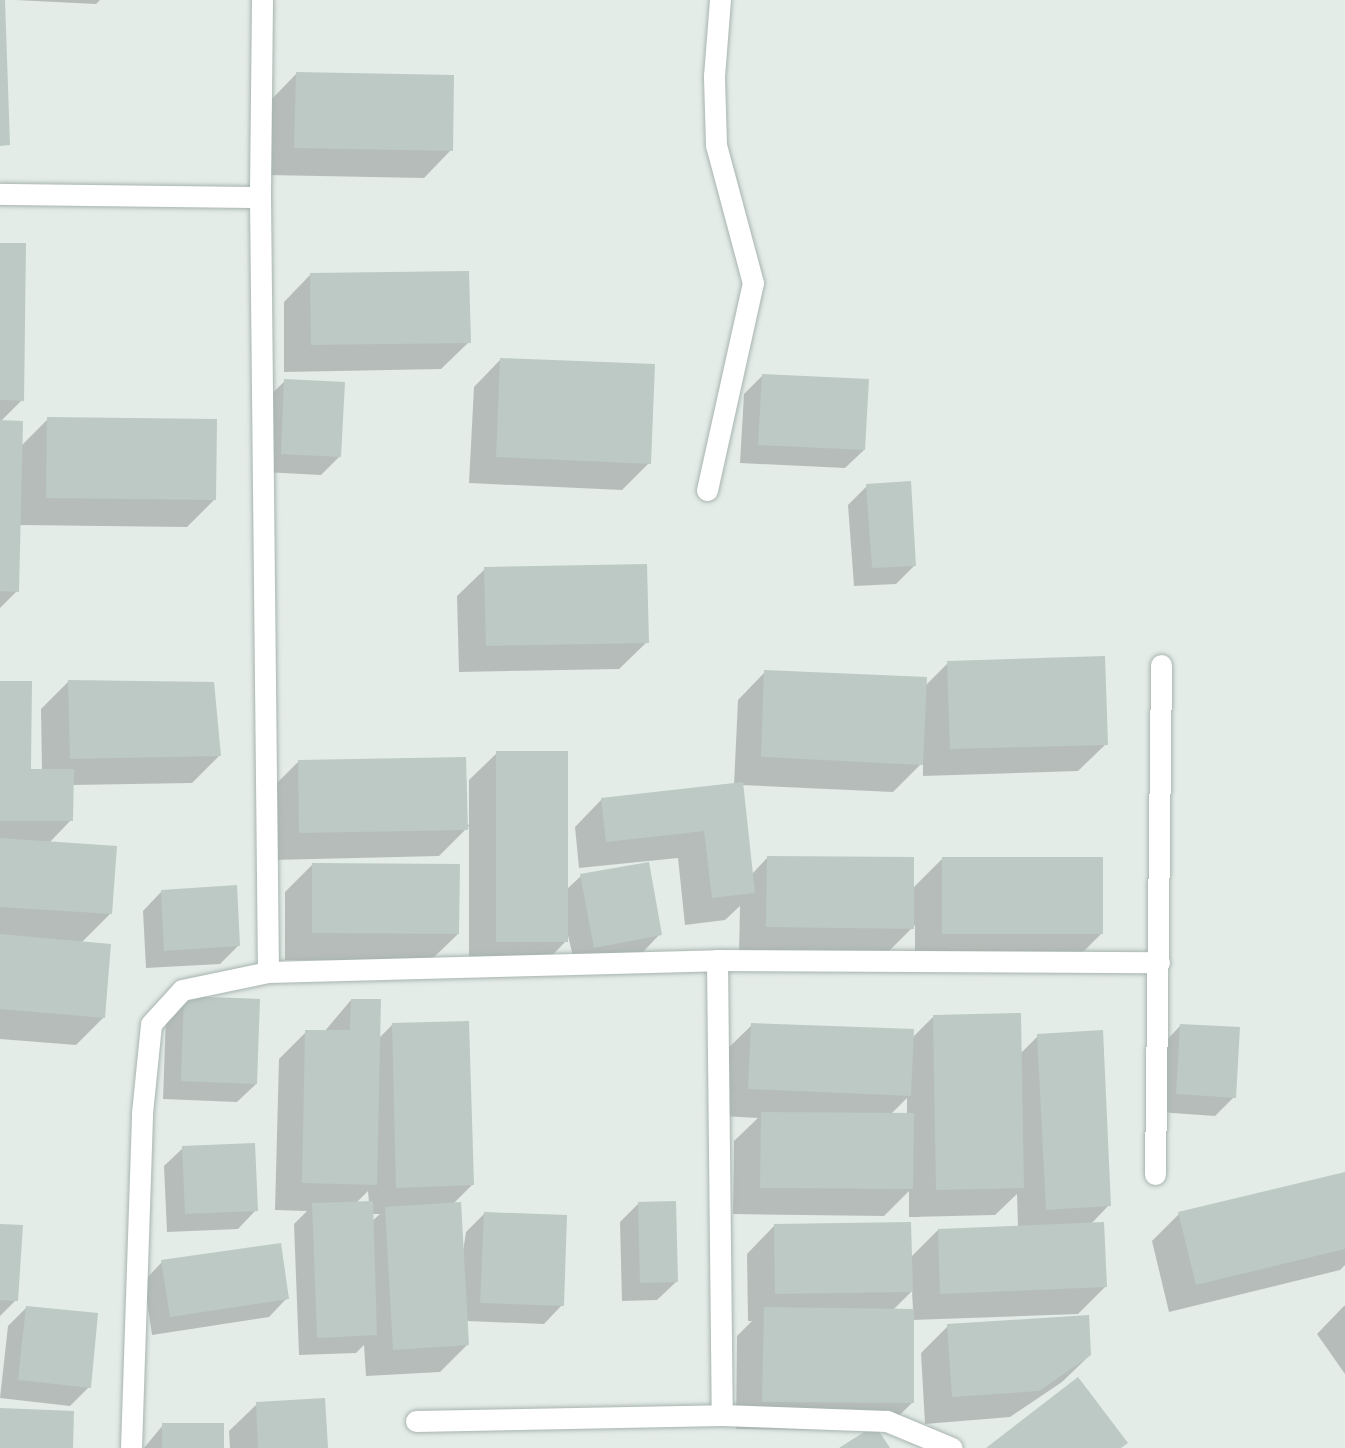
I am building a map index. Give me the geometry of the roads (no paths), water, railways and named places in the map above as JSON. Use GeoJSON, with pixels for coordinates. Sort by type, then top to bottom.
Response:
{"type":"FeatureCollection","features":[{"type":"Feature","properties":{"kind":"street"},"geometry":{"type":"LineString","coordinates":[[262,0],[260,197],[268,972]]}},
{"type":"Feature","properties":{"kind":"street"},"geometry":{"type":"LineString","coordinates":[[707,490],[753,283],[716,145],[714,76],[720,0]]}},
{"type":"Feature","properties":{"kind":"street"},"geometry":{"type":"LineString","coordinates":[[0,194],[260,197]]}},
{"type":"Feature","properties":{"kind":"street"},"geometry":{"type":"LineString","coordinates":[[1155,1174],[1161,665]]}},
{"type":"Feature","properties":{"kind":"street"},"geometry":{"type":"LineString","coordinates":[[717,960],[722,1415]]}},
{"type":"Feature","properties":{"kind":"street"},"geometry":{"type":"LineString","coordinates":[[131,1448],[142,1113],[151,1024],[182,990],[268,972],[717,960],[1159,962]]}},
{"type":"Feature","properties":{"kind":"street"},"geometry":{"type":"LineString","coordinates":[[416,1421],[722,1415],[887,1421],[952,1448]]}}]}
